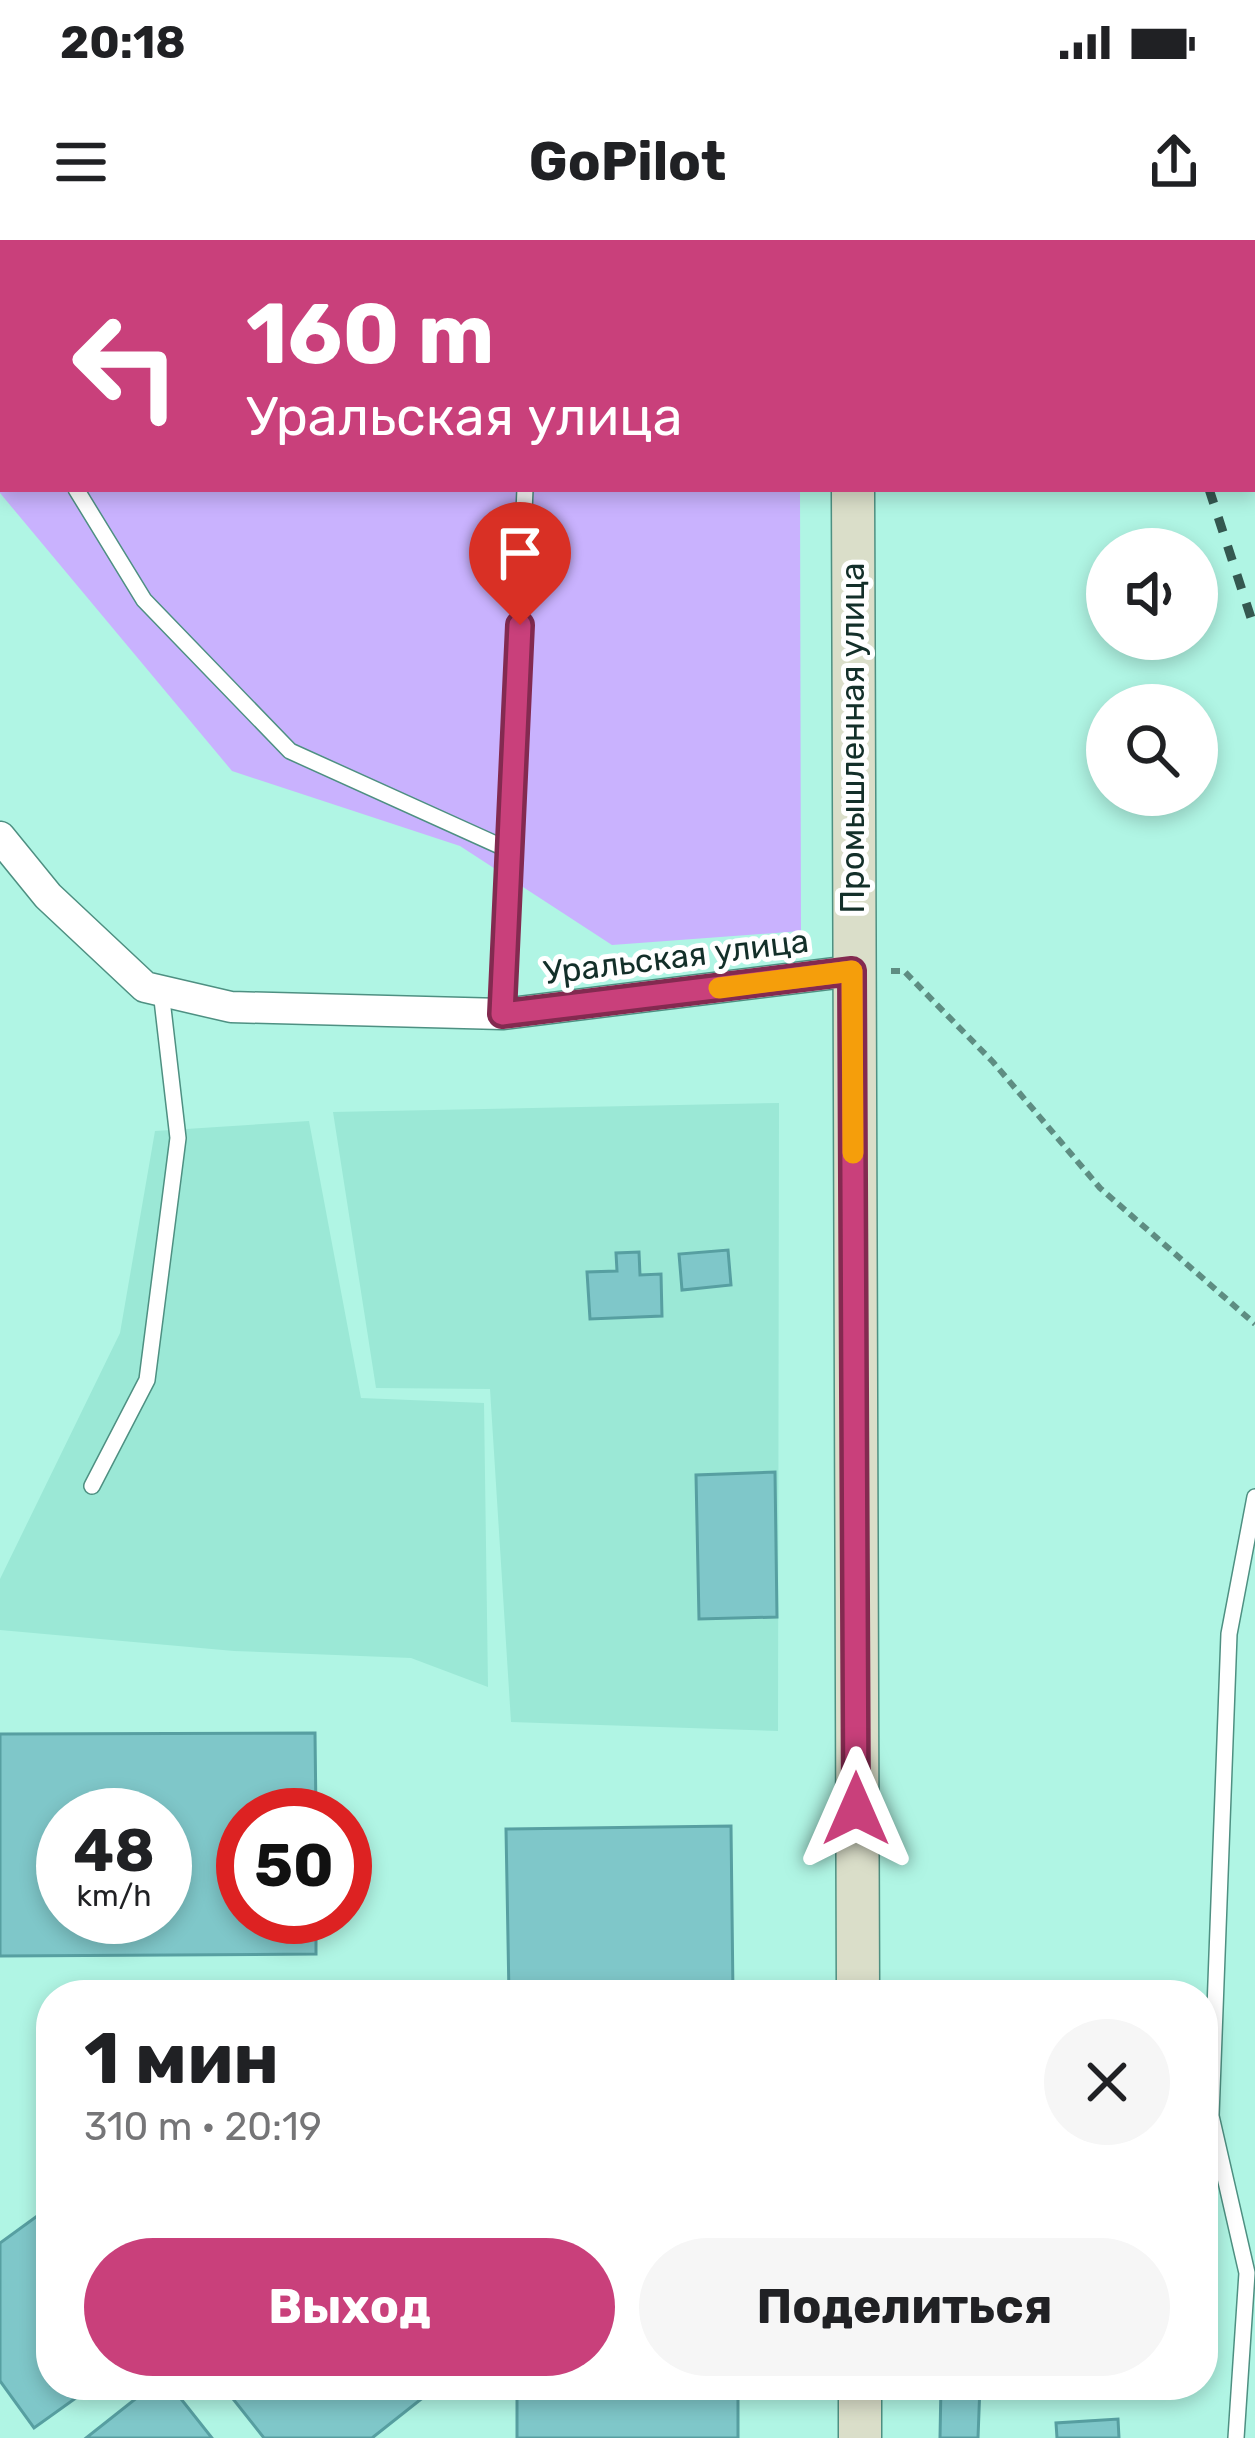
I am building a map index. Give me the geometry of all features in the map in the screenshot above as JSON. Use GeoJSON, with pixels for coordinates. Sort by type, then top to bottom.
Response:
{"type":"FeatureCollection","features":[{"type":"Feature","properties":{"kind":"main road","name":"Промышленная улица"},"geometry":{"type":"LineString","coordinates":[[853,492],[858,1980]]}},
{"type":"Feature","properties":{"kind":"main road"},"geometry":{"type":"LineString","coordinates":[[860,2400],[860,2438]]}},
{"type":"Feature","properties":{"kind":"street","name":"Уральская улица"},"geometry":{"type":"LineString","coordinates":[[0,837],[48,896],[145,987],[231,1007],[502,1014],[852,971]]}},
{"type":"Feature","properties":{"kind":"lane"},"geometry":{"type":"LineString","coordinates":[[78,492],[144,600],[290,751],[512,851]]}},
{"type":"Feature","properties":{"kind":"lane"},"geometry":{"type":"LineString","coordinates":[[502,1014],[524,492]]}},
{"type":"Feature","properties":{"kind":"lane"},"geometry":{"type":"LineString","coordinates":[[92,1486],[147,1380],[178,1138],[161,991]]}},
{"type":"Feature","properties":{"kind":"lane"},"geometry":{"type":"LineString","coordinates":[[1216,1980],[1229,1634],[1255,1498]]}},
{"type":"Feature","properties":{"kind":"lane"},"geometry":{"type":"LineString","coordinates":[[1218,2147],[1247,2273],[1236,2438]]}},
{"type":"Feature","properties":{"kind":"path"},"geometry":{"type":"LineString","coordinates":[[852,971],[904,971],[993,1062],[1100,1188],[1255,1324]]}},
{"type":"Feature","properties":{"kind":"shaded area"},"geometry":{"type":"Polygon","coordinates":[[[800,492],[801,931],[612,945],[460,846],[232,771],[0,493],[800,492]]]}},
{"type":"Feature","properties":{"kind":"shaded area"},"geometry":{"type":"Polygon","coordinates":[[[779,1103],[778,1731],[511,1722],[490,1389],[376,1388],[333,1112],[779,1103]]]}},
{"type":"Feature","properties":{"kind":"shaded area"},"geometry":{"type":"Polygon","coordinates":[[[309,1121],[361,1398],[484,1403],[488,1687],[411,1658],[234,1651],[0,1630],[0,1579],[120,1333],[155,1131],[309,1121]]]}},
{"type":"Feature","properties":{"kind":"building"},"geometry":{"type":"Polygon","coordinates":[[[728,1250],[731,1285],[682,1290],[679,1254],[728,1250]]]}},
{"type":"Feature","properties":{"kind":"building"},"geometry":{"type":"Polygon","coordinates":[[[639,1252],[640,1275],[661,1274],[662,1316],[590,1319],[587,1272],[617,1271],[616,1253],[639,1252]]]}},
{"type":"Feature","properties":{"kind":"building"},"geometry":{"type":"Polygon","coordinates":[[[775,1472],[777,1617],[699,1619],[696,1475],[775,1472]]]}},
{"type":"Feature","properties":{"kind":"building"},"geometry":{"type":"Polygon","coordinates":[[[315,1733],[316,1788],[216,1788],[216,1944],[316,1944],[316,1954],[0,1956],[0,1734],[315,1733]]]}},
{"type":"Feature","properties":{"kind":"building"},"geometry":{"type":"Polygon","coordinates":[[[731,1826],[733,1980],[509,1980],[506,1829],[731,1826]]]}},
{"type":"Feature","properties":{"kind":"building"},"geometry":{"type":"Polygon","coordinates":[[[36,2217],[36,2400],[73,2400],[34,2428],[0,2381],[0,2243],[36,2217]]]}},
{"type":"Feature","properties":{"kind":"building"},"geometry":{"type":"Polygon","coordinates":[[[134,2400],[182,2400],[212,2438],[86,2438],[134,2400]]]}},
{"type":"Feature","properties":{"kind":"building"},"geometry":{"type":"Polygon","coordinates":[[[234,2400],[420,2400],[372,2438],[264,2438],[234,2400]]]}},
{"type":"Feature","properties":{"kind":"building"},"geometry":{"type":"Polygon","coordinates":[[[517,2400],[738,2400],[738,2438],[517,2438],[517,2400]]]}},
{"type":"Feature","properties":{"kind":"building"},"geometry":{"type":"Polygon","coordinates":[[[941,2400],[979,2400],[978,2438],[940,2438],[941,2400]]]}},
{"type":"Feature","properties":{"kind":"building"},"geometry":{"type":"Polygon","coordinates":[[[1118,2419],[1119,2438],[1057,2438],[1056,2423],[1118,2419]]]}},
{"type":"Feature","properties":{"kind":"railway"},"geometry":{"type":"LineString","coordinates":[[1210,492],[1255,630]]}},
{"type":"Feature","properties":{"kind":"slow traffic"},"geometry":{"type":"LineString","coordinates":[[719,988],[852,971],[853,1153]]}},
{"type":"Feature","properties":{"kind":"route"},"geometry":{"type":"LineString","coordinates":[[520,625],[502,1014],[852,971],[856,1809]]}}]}
